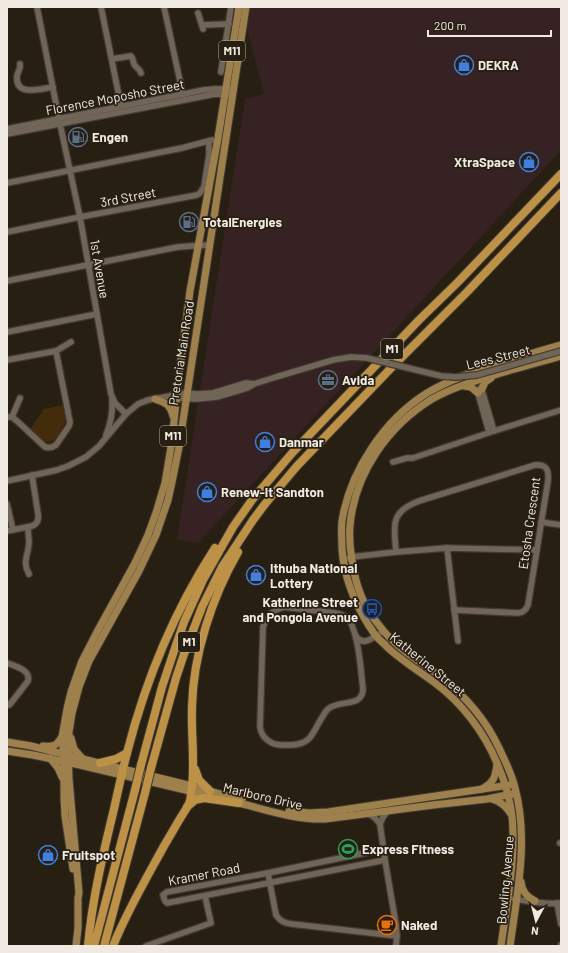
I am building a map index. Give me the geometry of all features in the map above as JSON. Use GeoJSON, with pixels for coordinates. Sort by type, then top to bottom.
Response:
{"type":"FeatureCollection","features":[{"type":"Feature","properties":{"kind":"highway","name":"M1"},"geometry":{"type":"LineString","coordinates":[[94,946],[162,687],[184,622],[203,580],[230,531],[252,500],[297,447],[561,174]]}},
{"type":"Feature","properties":{"kind":"highway","name":"M1"},"geometry":{"type":"LineString","coordinates":[[104,946],[176,678],[202,607],[222,567],[265,504],[297,466],[393,366],[467,292],[561,193]]}},
{"type":"Feature","properties":{"kind":"highway"},"geometry":{"type":"LineString","coordinates":[[113,946],[122,923],[134,900],[190,801],[193,762],[192,706],[194,678],[198,654],[218,593],[248,534],[250,526]]}},
{"type":"Feature","properties":{"kind":"highway"},"geometry":{"type":"LineString","coordinates":[[88,946],[99,872],[122,772],[143,699],[174,622],[206,563],[222,539],[230,531]]}},
{"type":"Feature","properties":{"kind":"highway"},"geometry":{"type":"LineString","coordinates":[[100,763],[116,759],[127,753]]}},
{"type":"Feature","properties":{"kind":"highway"},"geometry":{"type":"LineString","coordinates":[[193,762],[200,780],[210,791]]}},
{"type":"Feature","properties":{"kind":"highway"},"geometry":{"type":"LineString","coordinates":[[186,807],[190,803],[204,798],[239,803]]}},
{"type":"Feature","properties":{"kind":"main road","name":"Pretoria Main Road"},"geometry":{"type":"LineString","coordinates":[[66,759],[72,713],[79,687],[89,661],[149,551],[162,516],[172,482],[179,447],[210,245],[231,130],[230,92],[239,7]]}},
{"type":"Feature","properties":{"kind":"main road","name":"Pretoria Main Road"},"geometry":{"type":"LineString","coordinates":[[66,759],[62,737],[71,692],[82,661],[138,558],[156,513],[166,478],[174,423],[174,396],[190,291],[218,138],[230,92],[246,7]]}},
{"type":"Feature","properties":{"kind":"main road","name":"Katherine Street"},"geometry":{"type":"LineString","coordinates":[[508,795],[492,750],[474,722],[453,699],[436,684],[405,662],[376,636],[356,604],[351,592],[343,561],[342,523],[348,496],[359,470],[378,438],[400,413],[433,390],[451,381],[526,355],[561,345]]}},
{"type":"Feature","properties":{"kind":"main road","name":"Katherine Street"},"geometry":{"type":"LineString","coordinates":[[516,793],[498,747],[490,731],[476,711],[440,676],[403,650],[383,631],[373,618],[360,594],[353,572],[350,524],[360,486],[371,460],[396,428],[419,408],[442,394],[476,380],[561,356]]}},
{"type":"Feature","properties":{"kind":"main road"},"geometry":{"type":"LineString","coordinates":[[462,386],[470,386],[480,391],[486,381],[499,374]]}},
{"type":"Feature","properties":{"kind":"main road"},"geometry":{"type":"LineString","coordinates":[[155,399],[168,404],[174,423]]}},
{"type":"Feature","properties":{"kind":"main road"},"geometry":{"type":"LineString","coordinates":[[50,758],[66,780],[82,762],[74,749],[69,732]]}},
{"type":"Feature","properties":{"kind":"main road"},"geometry":{"type":"LineString","coordinates":[[31,746],[53,746],[58,743],[62,737]]}},
{"type":"Feature","properties":{"kind":"main road","name":"Marlboro Drive"},"geometry":{"type":"LineString","coordinates":[[7,742],[31,746],[66,759]]}},
{"type":"Feature","properties":{"kind":"main road","name":"Marlboro Drive"},"geometry":{"type":"LineString","coordinates":[[7,752],[33,754],[50,758],[82,762],[191,788],[210,791],[282,810],[309,813],[328,812],[514,785]]}},
{"type":"Feature","properties":{"kind":"main road","name":"M11"},"geometry":{"type":"LineString","coordinates":[[66,759],[65,816],[78,898],[79,919],[76,946]]}},
{"type":"Feature","properties":{"kind":"main road","name":"Marlboro Drive"},"geometry":{"type":"LineString","coordinates":[[82,762],[100,763],[122,772]]}},
{"type":"Feature","properties":{"kind":"main road"},"geometry":{"type":"LineString","coordinates":[[480,790],[494,780],[498,764]]}},
{"type":"Feature","properties":{"kind":"main road","name":"Marlboro Drive"},"geometry":{"type":"LineString","coordinates":[[191,788],[284,815],[305,819],[325,820],[487,799],[516,793]]}},
{"type":"Feature","properties":{"kind":"main road","name":"Bowling Avenue"},"geometry":{"type":"LineString","coordinates":[[510,946],[522,850],[521,827],[516,793]]}},
{"type":"Feature","properties":{"kind":"main road","name":"Bowling Avenue"},"geometry":{"type":"LineString","coordinates":[[501,946],[512,860],[512,814],[508,795]]}},
{"type":"Feature","properties":{"kind":"main road"},"geometry":{"type":"LineString","coordinates":[[487,799],[497,801],[512,814]]}},
{"type":"Feature","properties":{"kind":"main road"},"geometry":{"type":"LineString","coordinates":[[519,874],[522,890],[529,898],[535,901]]}},
{"type":"Feature","properties":{"kind":"street","name":"1st Avenue"},"geometry":{"type":"LineString","coordinates":[[37,7],[89,264],[111,394],[115,402],[126,414]]}},
{"type":"Feature","properties":{"kind":"street"},"geometry":{"type":"LineString","coordinates":[[101,7],[121,106]]}},
{"type":"Feature","properties":{"kind":"street"},"geometry":{"type":"LineString","coordinates":[[164,7],[183,95]]}},
{"type":"Feature","properties":{"kind":"street"},"geometry":{"type":"LineString","coordinates":[[221,72],[231,7]]}},
{"type":"Feature","properties":{"kind":"street"},"geometry":{"type":"LineString","coordinates":[[198,13],[202,27],[229,24]]}},
{"type":"Feature","properties":{"kind":"street"},"geometry":{"type":"LineString","coordinates":[[112,59],[131,56],[134,66],[139,69],[141,73]]}},
{"type":"Feature","properties":{"kind":"street"},"geometry":{"type":"LineString","coordinates":[[20,64],[21,69],[17,75],[19,87],[32,91],[53,87]]}},
{"type":"Feature","properties":{"kind":"street","name":"Florence Moposho Street"},"geometry":{"type":"LineString","coordinates":[[7,134],[121,106],[214,89],[230,92]]}},
{"type":"Feature","properties":{"kind":"street","name":"Florence Moposho Street"},"geometry":{"type":"LineString","coordinates":[[7,129],[230,92]]}},
{"type":"Feature","properties":{"kind":"street"},"geometry":{"type":"LineString","coordinates":[[7,183],[182,148],[218,138]]}},
{"type":"Feature","properties":{"kind":"street","name":"3rd Street"},"geometry":{"type":"LineString","coordinates":[[7,232],[194,196],[200,193],[204,187],[209,155],[209,141]]}},
{"type":"Feature","properties":{"kind":"street"},"geometry":{"type":"LineString","coordinates":[[7,281],[178,247],[210,245]]}},
{"type":"Feature","properties":{"kind":"street"},"geometry":{"type":"LineString","coordinates":[[7,332],[97,314]]}},
{"type":"Feature","properties":{"kind":"street"},"geometry":{"type":"LineString","coordinates":[[7,360],[56,351],[70,342]]}},
{"type":"Feature","properties":{"kind":"street"},"geometry":{"type":"LineString","coordinates":[[20,398],[9,417],[45,447],[53,448],[56,446],[70,422],[56,351]]}},
{"type":"Feature","properties":{"kind":"street","name":"Lees Street"},"geometry":{"type":"LineString","coordinates":[[7,481],[49,472],[68,466],[86,457],[99,446],[126,414],[138,404],[155,399],[174,396],[217,397],[276,377],[333,360],[351,357],[367,358],[442,376],[466,377],[561,351]]}},
{"type":"Feature","properties":{"kind":"street"},"geometry":{"type":"LineString","coordinates":[[472,373],[480,391],[482,412],[492,431]]}},
{"type":"Feature","properties":{"kind":"street"},"geometry":{"type":"LineString","coordinates":[[102,442],[112,417],[111,394]]}},
{"type":"Feature","properties":{"kind":"street"},"geometry":{"type":"LineString","coordinates":[[393,462],[413,458],[492,431],[561,410]]}},
{"type":"Feature","properties":{"kind":"street","name":"Etosha Crescent"},"geometry":{"type":"LineString","coordinates":[[396,552],[394,532],[395,522],[400,512],[407,506],[538,464],[545,466],[548,472],[548,481],[528,605],[524,611],[518,613],[454,610]]}},
{"type":"Feature","properties":{"kind":"street"},"geometry":{"type":"LineString","coordinates":[[7,504],[10,531],[35,525],[39,517],[32,475]]}},
{"type":"Feature","properties":{"kind":"street"},"geometry":{"type":"LineString","coordinates":[[541,522],[561,525]]}},
{"type":"Feature","properties":{"kind":"street"},"geometry":{"type":"LineString","coordinates":[[28,527],[28,544],[25,563],[29,574]]}},
{"type":"Feature","properties":{"kind":"street"},"geometry":{"type":"LineString","coordinates":[[343,561],[351,557],[447,548],[537,550]]}},
{"type":"Feature","properties":{"kind":"street"},"geometry":{"type":"LineString","coordinates":[[447,548],[458,641]]}},
{"type":"Feature","properties":{"kind":"street"},"geometry":{"type":"LineString","coordinates":[[288,607],[343,615],[352,624],[356,636],[363,690],[363,695],[360,699],[355,702],[340,704],[329,708],[310,737],[302,744],[285,745],[275,744],[268,741],[262,735],[260,724],[263,627],[269,615],[280,608],[288,607]]}},
{"type":"Feature","properties":{"kind":"street"},"geometry":{"type":"LineString","coordinates":[[359,657],[363,645],[383,631]]}},
{"type":"Feature","properties":{"kind":"street"},"geometry":{"type":"LineString","coordinates":[[356,636],[360,641],[367,641]]}},
{"type":"Feature","properties":{"kind":"street"},"geometry":{"type":"LineString","coordinates":[[7,663],[23,670],[27,673],[29,678],[11,703],[7,705]]}},
{"type":"Feature","properties":{"kind":"street"},"geometry":{"type":"LineString","coordinates":[[380,824],[388,811]]}},
{"type":"Feature","properties":{"kind":"street"},"geometry":{"type":"LineString","coordinates":[[369,814],[380,824],[393,905],[397,936],[396,946]]}},
{"type":"Feature","properties":{"kind":"street","name":"Kramer Road"},"geometry":{"type":"LineString","coordinates":[[384,849],[167,892],[163,895],[167,903],[385,860]]}},
{"type":"Feature","properties":{"kind":"street"},"geometry":{"type":"LineString","coordinates":[[327,861],[330,871]]}},
{"type":"Feature","properties":{"kind":"street"},"geometry":{"type":"LineString","coordinates":[[268,873],[275,910],[278,918],[283,922],[397,936]]}},
{"type":"Feature","properties":{"kind":"street"},"geometry":{"type":"LineString","coordinates":[[146,946],[211,923],[205,896]]}},
{"type":"Feature","properties":{"kind":"street"},"geometry":{"type":"LineString","coordinates":[[508,898],[559,903],[561,924]]}},
{"type":"Feature","properties":{"kind":"shaded area"},"geometry":{"type":"Polygon","coordinates":[[[241,7],[561,7],[561,150],[198,543],[177,540],[245,99],[264,94],[241,7]]]}},
{"type":"Feature","properties":{"kind":"shaded area"},"geometry":{"type":"Polygon","coordinates":[[[63,405],[66,418],[60,433],[51,442],[43,440],[31,428],[44,409],[63,405]]]}},
{"type":"Feature","properties":{"kind":"place","name":"DEKRA"},"geometry":{"type":"Point","coordinates":[464,65]}},
{"type":"Feature","properties":{"kind":"place","name":"Engen"},"geometry":{"type":"Point","coordinates":[78,137]}},
{"type":"Feature","properties":{"kind":"place","name":"XtraSpace"},"geometry":{"type":"Point","coordinates":[529,162]}},
{"type":"Feature","properties":{"kind":"place","name":"TotalEnergies"},"geometry":{"type":"Point","coordinates":[189,222]}},
{"type":"Feature","properties":{"kind":"place","name":"Avida"},"geometry":{"type":"Point","coordinates":[328,380]}},
{"type":"Feature","properties":{"kind":"place","name":"Danmar"},"geometry":{"type":"Point","coordinates":[265,442]}},
{"type":"Feature","properties":{"kind":"place","name":"Renew-It Sandton"},"geometry":{"type":"Point","coordinates":[207,492]}},
{"type":"Feature","properties":{"kind":"place","name":"Ithuba National Lottery"},"geometry":{"type":"Point","coordinates":[256,575]}},
{"type":"Feature","properties":{"kind":"place","name":"Katherine Street and Pongola Avenue"},"geometry":{"type":"Point","coordinates":[372,609]}},
{"type":"Feature","properties":{"kind":"place","name":"Express Fitness"},"geometry":{"type":"Point","coordinates":[348,849]}},
{"type":"Feature","properties":{"kind":"place","name":"Fruitspot"},"geometry":{"type":"Point","coordinates":[48,855]}},
{"type":"Feature","properties":{"kind":"place","name":"Naked"},"geometry":{"type":"Point","coordinates":[387,925]}}]}
